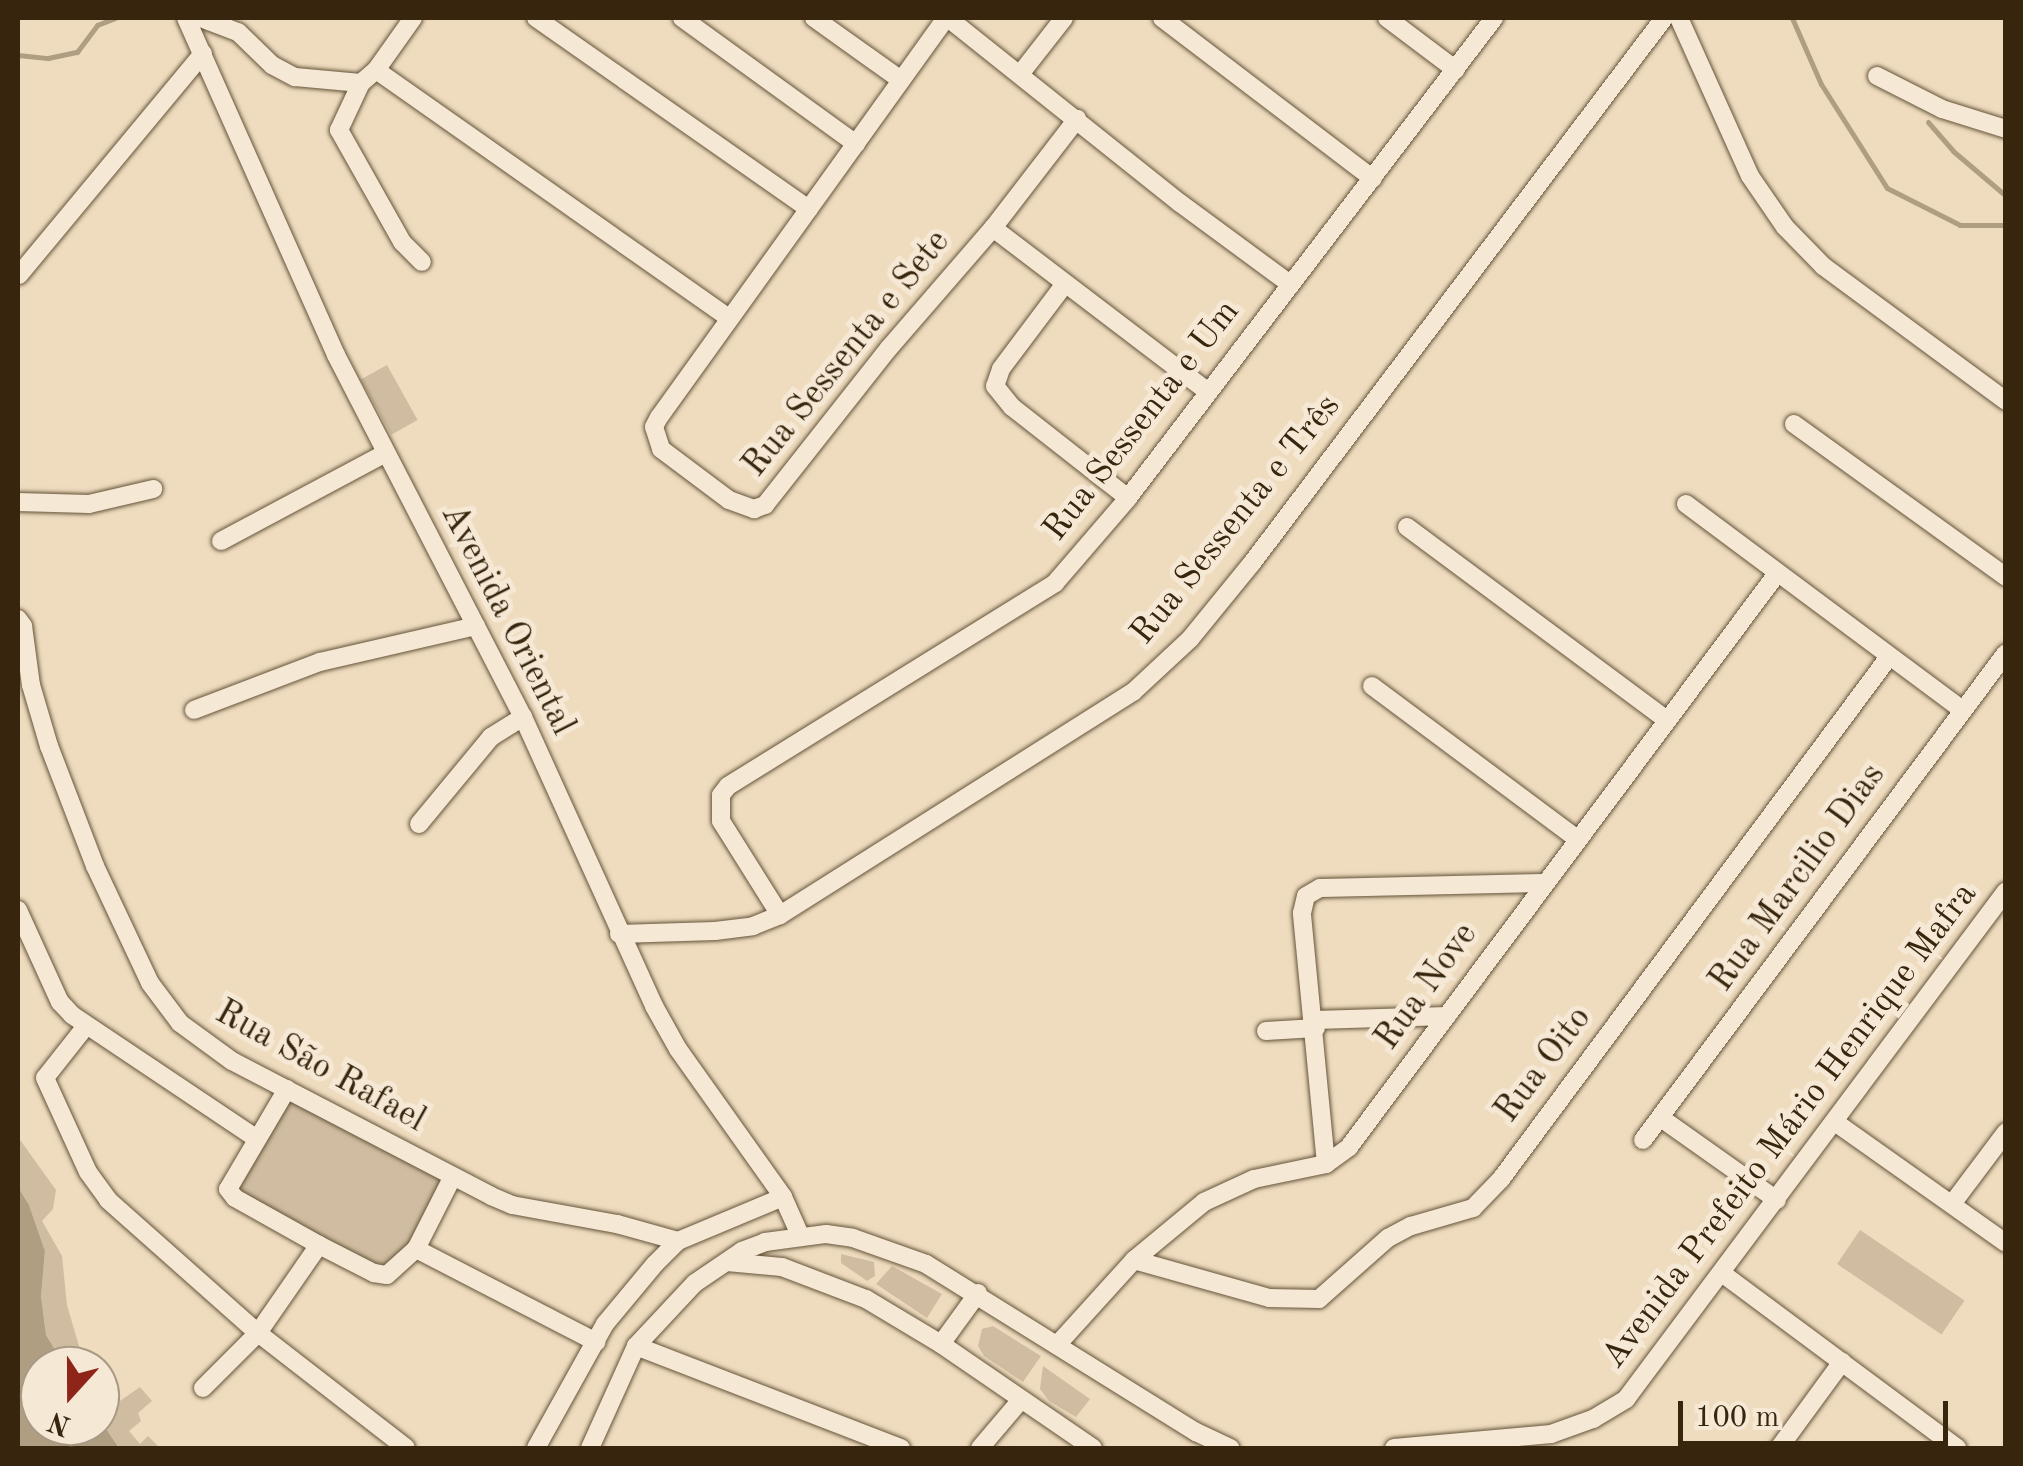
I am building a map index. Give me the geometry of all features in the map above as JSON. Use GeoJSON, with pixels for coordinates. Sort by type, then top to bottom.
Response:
{"type":"FeatureCollection","features":[{"type":"Feature","properties":{"kind":"street","name":"Avenida Oriental"},"geometry":{"type":"LineString","coordinates":[[186,18],[384,454],[523,717],[619,934],[678,1050],[783,1197],[800,1235]]}},
{"type":"Feature","properties":{"kind":"street"},"geometry":{"type":"LineString","coordinates":[[201,18],[238,32],[272,64],[295,76],[361,82]]}},
{"type":"Feature","properties":{"kind":"street"},"geometry":{"type":"LineString","coordinates":[[413,18],[376,70],[361,82],[339,130],[402,242],[422,262]]}},
{"type":"Feature","properties":{"kind":"street"},"geometry":{"type":"LineString","coordinates":[[536,18],[809,209]]}},
{"type":"Feature","properties":{"kind":"street"},"geometry":{"type":"LineString","coordinates":[[682,18],[856,144]]}},
{"type":"Feature","properties":{"kind":"street"},"geometry":{"type":"LineString","coordinates":[[814,18],[901,80]]}},
{"type":"Feature","properties":{"kind":"street"},"geometry":{"type":"LineString","coordinates":[[376,70],[728,318],[947,18],[1180,203],[1290,284]]}},
{"type":"Feature","properties":{"kind":"street"},"geometry":{"type":"LineString","coordinates":[[1021,73],[1064,18]]}},
{"type":"Feature","properties":{"kind":"street"},"geometry":{"type":"LineString","coordinates":[[1162,18],[1372,179]]}},
{"type":"Feature","properties":{"kind":"street"},"geometry":{"type":"LineString","coordinates":[[1387,18],[1456,70]]}},
{"type":"Feature","properties":{"kind":"street","name":"Rua Sessenta e Um"},"geometry":{"type":"LineString","coordinates":[[780,915],[721,821],[721,795],[728,786],[1055,583],[1128,498],[1494,18]]}},
{"type":"Feature","properties":{"kind":"street","name":"Rua Sessenta e Três"},"geometry":{"type":"LineString","coordinates":[[619,934],[734,929],[780,915],[1133,692],[1190,639],[1664,18]]}},
{"type":"Feature","properties":{"kind":"street"},"geometry":{"type":"LineString","coordinates":[[1680,18],[1750,176],[1785,227],[1823,266],[2006,401]]}},
{"type":"Feature","properties":{"kind":"street"},"geometry":{"type":"LineString","coordinates":[[20,274],[203,53]]}},
{"type":"Feature","properties":{"kind":"street"},"geometry":{"type":"LineString","coordinates":[[1877,76],[1942,109],[2006,129]]}},
{"type":"Feature","properties":{"kind":"street","name":"Rua Sessenta e Sete"},"geometry":{"type":"LineString","coordinates":[[728,318],[654,427],[661,450],[729,500],[754,509],[765,505],[878,362],[993,228],[1076,118]]}},
{"type":"Feature","properties":{"kind":"street"},"geometry":{"type":"LineString","coordinates":[[993,228],[1064,286],[1208,391]]}},
{"type":"Feature","properties":{"kind":"street"},"geometry":{"type":"LineString","coordinates":[[1064,286],[1001,369],[995,386],[1012,408],[1128,498]]}},
{"type":"Feature","properties":{"kind":"street"},"geometry":{"type":"LineString","coordinates":[[1794,424],[2006,577]]}},
{"type":"Feature","properties":{"kind":"street"},"geometry":{"type":"LineString","coordinates":[[221,541],[384,454]]}},
{"type":"Feature","properties":{"kind":"street"},"geometry":{"type":"LineString","coordinates":[[18,502],[89,504],[153,489]]}},
{"type":"Feature","properties":{"kind":"street"},"geometry":{"type":"LineString","coordinates":[[1686,504],[1776,575],[1962,710]]}},
{"type":"Feature","properties":{"kind":"street"},"geometry":{"type":"LineString","coordinates":[[1407,527],[1667,720]]}},
{"type":"Feature","properties":{"kind":"street","name":"Rua Nove"},"geometry":{"type":"LineString","coordinates":[[1326,1164],[1349,1146],[1776,575]]}},
{"type":"Feature","properties":{"kind":"street","name":"Rua São Rafael"},"geometry":{"type":"LineString","coordinates":[[18,619],[23,626],[32,685],[49,746],[95,866],[165,1008],[205,1044],[452,1178],[512,1204],[617,1224],[678,1241]]}},
{"type":"Feature","properties":{"kind":"street"},"geometry":{"type":"LineString","coordinates":[[194,710],[320,662],[476,626]]}},
{"type":"Feature","properties":{"kind":"street","name":"Rua Marcilio Dias"},"geometry":{"type":"LineString","coordinates":[[1643,1140],[2006,653]]}},
{"type":"Feature","properties":{"kind":"street","name":"Rua Oito"},"geometry":{"type":"LineString","coordinates":[[1134,1260],[1268,1298],[1319,1299],[1388,1238],[1411,1226],[1472,1208],[1500,1178],[1888,658]]}},
{"type":"Feature","properties":{"kind":"street"},"geometry":{"type":"LineString","coordinates":[[1372,686],[1577,840]]}},
{"type":"Feature","properties":{"kind":"street"},"geometry":{"type":"LineString","coordinates":[[419,824],[492,737],[523,717]]}},
{"type":"Feature","properties":{"kind":"street"},"geometry":{"type":"LineString","coordinates":[[1057,1344],[1134,1260],[1204,1202],[1254,1178],[1326,1164],[1302,913],[1306,896],[1320,888],[1544,883]]}},
{"type":"Feature","properties":{"kind":"street","name":"Avenida Prefeito Mário Henrique Mafra"},"geometry":{"type":"LineString","coordinates":[[1394,1448],[1550,1434],[1593,1419],[1626,1400],[2006,892]]}},
{"type":"Feature","properties":{"kind":"street"},"geometry":{"type":"LineString","coordinates":[[18,910],[60,1002],[86,1026],[256,1138]]}},
{"type":"Feature","properties":{"kind":"street"},"geometry":{"type":"LineString","coordinates":[[1266,1031],[1446,1016]]}},
{"type":"Feature","properties":{"kind":"street"},"geometry":{"type":"LineString","coordinates":[[86,1026],[45,1078],[88,1172],[141,1232],[258,1333],[406,1448]]}},
{"type":"Feature","properties":{"kind":"street"},"geometry":{"type":"LineString","coordinates":[[287,1089],[228,1188],[235,1198],[319,1245],[374,1273],[388,1275],[416,1248],[452,1178]]}},
{"type":"Feature","properties":{"kind":"street"},"geometry":{"type":"LineString","coordinates":[[1661,1118],[1777,1200]]}},
{"type":"Feature","properties":{"kind":"street"},"geometry":{"type":"LineString","coordinates":[[1835,1122],[2006,1244]]}},
{"type":"Feature","properties":{"kind":"street"},"geometry":{"type":"LineString","coordinates":[[1952,1204],[2006,1132]]}},
{"type":"Feature","properties":{"kind":"street"},"geometry":{"type":"LineString","coordinates":[[536,1448],[623,1301],[678,1241],[783,1197]]}},
{"type":"Feature","properties":{"kind":"street"},"geometry":{"type":"LineString","coordinates":[[590,1448],[636,1346],[694,1283],[765,1242],[800,1235],[853,1238],[890,1248],[978,1293],[1196,1432],[1230,1448]]}},
{"type":"Feature","properties":{"kind":"street"},"geometry":{"type":"LineString","coordinates":[[203,1388],[258,1333],[319,1245]]}},
{"type":"Feature","properties":{"kind":"street"},"geometry":{"type":"LineString","coordinates":[[416,1248],[596,1342]]}},
{"type":"Feature","properties":{"kind":"street"},"geometry":{"type":"LineString","coordinates":[[727,1262],[782,1267],[866,1299],[1093,1448]]}},
{"type":"Feature","properties":{"kind":"street"},"geometry":{"type":"LineString","coordinates":[[1723,1274],[1957,1448]]}},
{"type":"Feature","properties":{"kind":"street"},"geometry":{"type":"LineString","coordinates":[[940,1344],[978,1293]]}},
{"type":"Feature","properties":{"kind":"street"},"geometry":{"type":"LineString","coordinates":[[636,1346],[901,1448]]}},
{"type":"Feature","properties":{"kind":"street"},"geometry":{"type":"LineString","coordinates":[[1779,1448],[1842,1362]]}},
{"type":"Feature","properties":{"kind":"street"},"geometry":{"type":"LineString","coordinates":[[980,1448],[1020,1401]]}},
{"type":"Feature","properties":{"kind":"shaded area"},"geometry":{"type":"Polygon","coordinates":[[[387,365],[418,420],[391,435],[361,380],[387,365]]]}},
{"type":"Feature","properties":{"kind":"shaded area"},"geometry":{"type":"Polygon","coordinates":[[[287,1089],[452,1178],[416,1249],[387,1275],[235,1198],[230,1179],[287,1089]]]}},
{"type":"Feature","properties":{"kind":"shaded area"},"geometry":{"type":"Polygon","coordinates":[[[18,1137],[56,1190],[53,1209],[42,1221],[62,1256],[67,1305],[79,1346],[53,1346],[46,1335],[41,1296],[45,1251],[29,1205],[18,1187],[18,1137]]]}},
{"type":"Feature","properties":{"kind":"shaded area"},"geometry":{"type":"Polygon","coordinates":[[[18,1187],[29,1205],[45,1251],[41,1296],[46,1335],[53,1346],[20,1346],[20,1446],[119,1448],[18,1448],[18,1187]]]}},
{"type":"Feature","properties":{"kind":"shaded area"},"geometry":{"type":"Polygon","coordinates":[[[1860,1230],[1964,1300],[1942,1334],[1837,1264],[1860,1230]]]}},
{"type":"Feature","properties":{"kind":"shaded area"},"geometry":{"type":"Polygon","coordinates":[[[841,1254],[874,1262],[875,1276],[867,1281],[841,1263],[841,1254]]]}},
{"type":"Feature","properties":{"kind":"shaded area"},"geometry":{"type":"Polygon","coordinates":[[[892,1266],[942,1294],[927,1318],[876,1284],[892,1266]]]}},
{"type":"Feature","properties":{"kind":"shaded area"},"geometry":{"type":"Polygon","coordinates":[[[993,1326],[1041,1356],[1023,1382],[984,1356],[978,1346],[982,1329],[993,1326]]]}},
{"type":"Feature","properties":{"kind":"shaded area"},"geometry":{"type":"Polygon","coordinates":[[[1043,1366],[1090,1399],[1076,1417],[1049,1401],[1040,1389],[1043,1366]]]}},
{"type":"Feature","properties":{"kind":"shaded area"},"geometry":{"type":"Polygon","coordinates":[[[140,1387],[152,1401],[138,1413],[141,1421],[129,1431],[140,1444],[148,1436],[160,1448],[119,1448],[120,1401],[140,1387]]]}},
{"type":"Feature","properties":{"kind":"waterway"},"geometry":{"type":"LineString","coordinates":[[18,55],[48,58],[77,52],[97,25],[115,18]]}},
{"type":"Feature","properties":{"kind":"waterway"},"geometry":{"type":"LineString","coordinates":[[1792,18],[1821,84],[1887,188],[1960,225],[2006,225]]}},
{"type":"Feature","properties":{"kind":"waterway"},"geometry":{"type":"LineString","coordinates":[[1928,122],[1953,151],[2006,196]]}}]}
